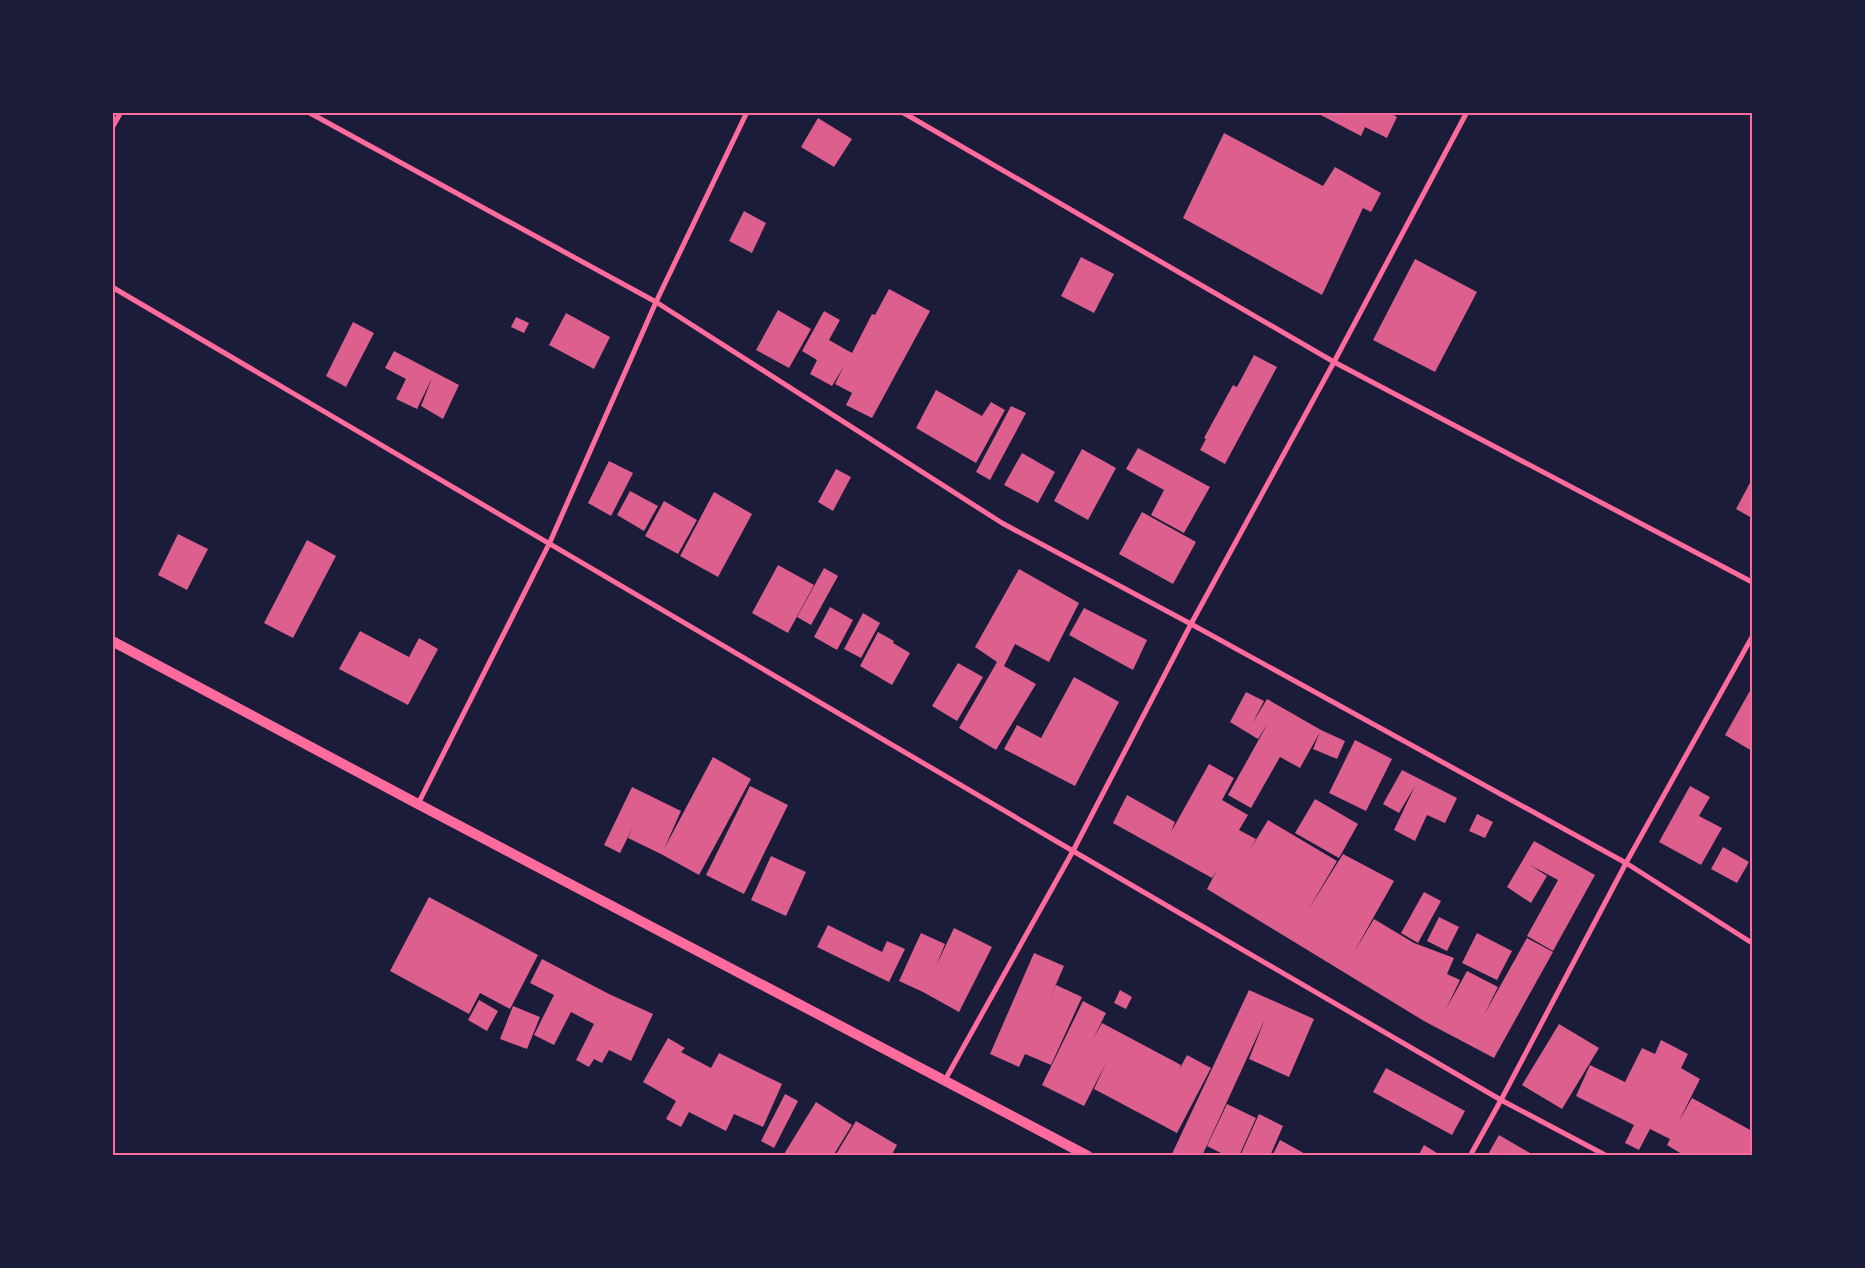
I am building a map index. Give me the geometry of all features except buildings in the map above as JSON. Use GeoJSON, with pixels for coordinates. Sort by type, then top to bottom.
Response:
{"type":"FeatureCollection","features":[{"type":"Feature","properties":{"kind":"main road"},"geometry":{"type":"LineString","coordinates":[[112,642],[1088,1156]]}},
{"type":"Feature","properties":{"kind":"street"},"geometry":{"type":"LineString","coordinates":[[112,128],[121,112]]}},
{"type":"Feature","properties":{"kind":"street"},"geometry":{"type":"LineString","coordinates":[[308,112],[656,302],[1002,523],[1192,624],[1626,864],[1752,943]]}},
{"type":"Feature","properties":{"kind":"street"},"geometry":{"type":"LineString","coordinates":[[418,804],[550,542],[656,302],[747,112]]}},
{"type":"Feature","properties":{"kind":"street"},"geometry":{"type":"LineString","coordinates":[[902,112],[1334,362],[1752,582]]}},
{"type":"Feature","properties":{"kind":"street"},"geometry":{"type":"LineString","coordinates":[[944,1081],[1073,851],[1192,624],[1467,112]]}},
{"type":"Feature","properties":{"kind":"street"},"geometry":{"type":"LineString","coordinates":[[112,287],[1501,1100],[1607,1156]]}},
{"type":"Feature","properties":{"kind":"street"},"geometry":{"type":"LineString","coordinates":[[1470,1156],[1626,864],[1752,637]]}}]}
